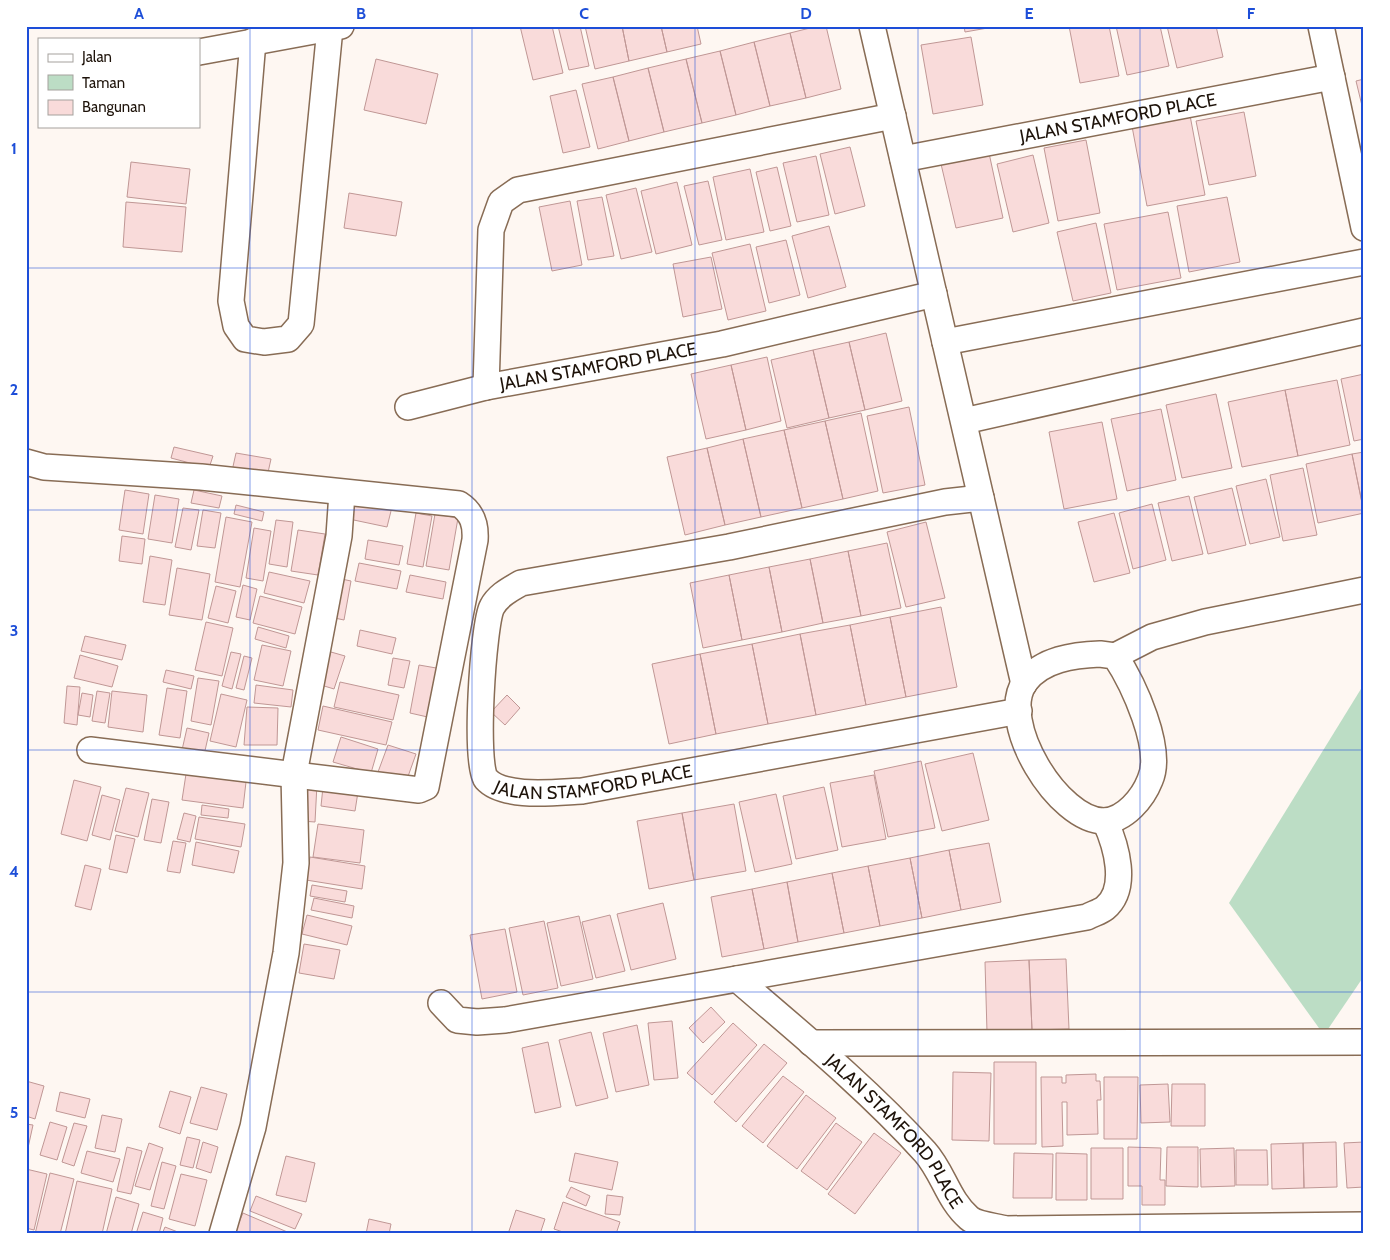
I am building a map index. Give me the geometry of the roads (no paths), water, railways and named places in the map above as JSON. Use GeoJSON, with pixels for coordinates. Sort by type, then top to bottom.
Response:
{"type":"FeatureCollection","features":[{"type":"Feature","properties":{"kind":"street"},"geometry":{"type":"LineString","coordinates":[[872,26],[1024,684]]}},
{"type":"Feature","properties":{"kind":"street"},"geometry":{"type":"LineString","coordinates":[[1321,26],[1364,228]]}},
{"type":"Feature","properties":{"kind":"street"},"geometry":{"type":"LineString","coordinates":[[200,52],[253,41],[336,27],[301,324],[288,338],[264,342],[245,338],[236,326],[231,301],[253,41]]}},
{"type":"Feature","properties":{"kind":"street","name":"JALAN STAMFORD PLACE"},"geometry":{"type":"LineString","coordinates":[[903,159],[1332,77]]}},
{"type":"Feature","properties":{"kind":"street","name":"JALAN STAMFORD PLACE"},"geometry":{"type":"LineString","coordinates":[[893,116],[518,190],[501,202],[491,230],[486,387],[722,344],[934,294]]}},
{"type":"Feature","properties":{"kind":"street"},"geometry":{"type":"LineString","coordinates":[[945,342],[1364,262]]}},
{"type":"Feature","properties":{"kind":"street"},"geometry":{"type":"LineString","coordinates":[[964,422],[1364,331]]}},
{"type":"Feature","properties":{"kind":"street"},"geometry":{"type":"LineString","coordinates":[[408,407],[486,387]]}},
{"type":"Feature","properties":{"kind":"street"},"geometry":{"type":"LineString","coordinates":[[26,462],[44,467],[201,476],[342,493],[459,504],[466,508],[476,526],[475,540],[426,787],[419,790],[90,750]]}},
{"type":"Feature","properties":{"kind":"street"},"geometry":{"type":"LineString","coordinates":[[222,1234],[253,1128],[286,953],[296,863],[294,774],[339,536],[342,493]]}},
{"type":"Feature","properties":{"kind":"street","name":"JALAN STAMFORD PLACE"},"geometry":{"type":"LineString","coordinates":[[981,498],[945,502],[729,547],[521,584],[503,594],[492,607],[481,690],[481,766],[485,778],[496,786],[531,793],[582,791],[1019,711]]}},
{"type":"Feature","properties":{"kind":"street"},"geometry":{"type":"LineString","coordinates":[[1115,656],[1126,674],[1149,734],[1153,746],[1154,773],[1148,786],[1130,810],[1105,821],[1089,818],[1074,809],[1056,794],[1040,774],[1030,755],[1022,734],[1019,697],[1024,684],[1034,672],[1050,663],[1082,655],[1115,656],[1152,637],[1205,622],[1364,590]]}},
{"type":"Feature","properties":{"kind":"street"},"geometry":{"type":"LineString","coordinates":[[441,1003],[457,1020],[477,1022],[505,1020],[1087,917],[1104,908],[1115,895],[1118,874],[1117,855],[1105,821]]}},
{"type":"Feature","properties":{"kind":"street","name":"JALAN STAMFORD PLACE"},"geometry":{"type":"LineString","coordinates":[[737,979],[893,1118],[927,1154],[957,1207],[972,1221],[1006,1229],[1364,1225]]}},
{"type":"Feature","properties":{"kind":"street","name":"JALAN STAMFORD PLACE"},"geometry":{"type":"LineString","coordinates":[[811,1043],[1364,1042]]}}]}
